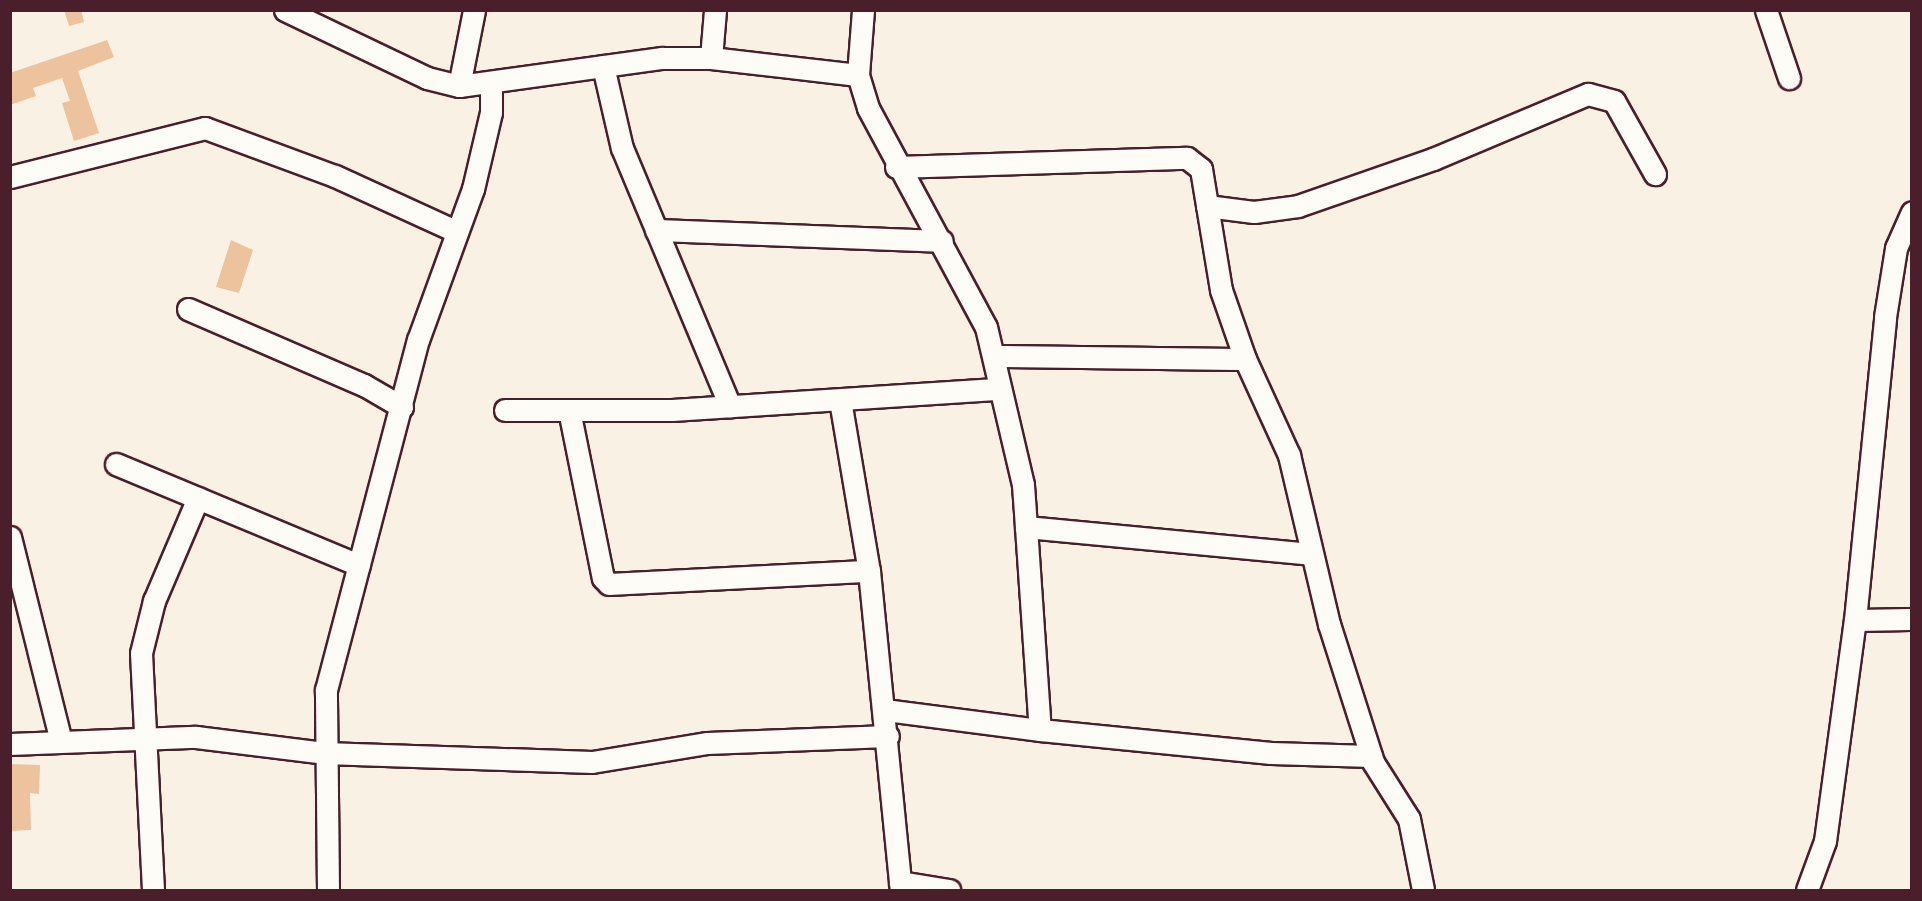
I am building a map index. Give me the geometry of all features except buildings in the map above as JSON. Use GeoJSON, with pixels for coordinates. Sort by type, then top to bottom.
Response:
{"type":"FeatureCollection","features":[{"type":"Feature","properties":{"kind":"street"},"geometry":{"type":"LineString","coordinates":[[285,10],[427,78],[459,86],[491,86],[603,66],[711,58],[858,75]]}},
{"type":"Feature","properties":{"kind":"street"},"geometry":{"type":"LineString","coordinates":[[459,86],[474,10]]}},
{"type":"Feature","properties":{"kind":"street"},"geometry":{"type":"LineString","coordinates":[[711,58],[716,10]]}},
{"type":"Feature","properties":{"kind":"street"},"geometry":{"type":"LineString","coordinates":[[862,10],[858,75],[896,167],[942,241],[986,327],[994,356],[999,388],[1023,485],[1040,730]]}},
{"type":"Feature","properties":{"kind":"street"},"geometry":{"type":"LineString","coordinates":[[1766,10],[1789,78]]}},
{"type":"Feature","properties":{"kind":"street"},"geometry":{"type":"LineString","coordinates":[[603,66],[622,148],[730,406]]}},
{"type":"Feature","properties":{"kind":"street"},"geometry":{"type":"LineString","coordinates":[[328,891],[324,753],[326,690],[418,340],[455,231],[473,189],[491,112],[491,86]]}},
{"type":"Feature","properties":{"kind":"street"},"geometry":{"type":"LineString","coordinates":[[1207,206],[1254,212],[1298,206],[1433,159],[1588,94],[1614,101],[1655,174]]}},
{"type":"Feature","properties":{"kind":"street"},"geometry":{"type":"LineString","coordinates":[[10,177],[206,128],[335,176],[455,231]]}},
{"type":"Feature","properties":{"kind":"street"},"geometry":{"type":"LineString","coordinates":[[896,167],[1187,158],[1201,169],[1219,280],[1245,359],[1289,455],[1311,554],[1371,756],[1409,819],[1422,891]]}},
{"type":"Feature","properties":{"kind":"street"},"geometry":{"type":"LineString","coordinates":[[1807,891],[1825,841],[1855,620],[1885,317],[1896,248],[1911,212]]}},
{"type":"Feature","properties":{"kind":"street"},"geometry":{"type":"LineString","coordinates":[[656,230],[942,241]]}},
{"type":"Feature","properties":{"kind":"street"},"geometry":{"type":"LineString","coordinates":[[188,309],[364,385],[402,407]]}},
{"type":"Feature","properties":{"kind":"street"},"geometry":{"type":"LineString","coordinates":[[994,356],[1245,359]]}},
{"type":"Feature","properties":{"kind":"street"},"geometry":{"type":"LineString","coordinates":[[505,410],[730,406],[999,388]]}},
{"type":"Feature","properties":{"kind":"street"},"geometry":{"type":"LineString","coordinates":[[840,400],[868,571],[888,736],[901,886],[949,891]]}},
{"type":"Feature","properties":{"kind":"street"},"geometry":{"type":"LineString","coordinates":[[569,410],[603,578],[609,584],[868,571]]}},
{"type":"Feature","properties":{"kind":"street"},"geometry":{"type":"LineString","coordinates":[[116,464],[360,565]]}},
{"type":"Feature","properties":{"kind":"street"},"geometry":{"type":"LineString","coordinates":[[153,891],[145,737],[145,628],[198,498]]}},
{"type":"Feature","properties":{"kind":"street"},"geometry":{"type":"LineString","coordinates":[[1026,527],[1311,554]]}},
{"type":"Feature","properties":{"kind":"street"},"geometry":{"type":"LineString","coordinates":[[10,537],[61,741]]}},
{"type":"Feature","properties":{"kind":"street"},"geometry":{"type":"LineString","coordinates":[[1855,620],[1911,619]]}},
{"type":"Feature","properties":{"kind":"street"},"geometry":{"type":"LineString","coordinates":[[885,710],[1040,730],[1271,753],[1371,756]]}},
{"type":"Feature","properties":{"kind":"street"},"geometry":{"type":"LineString","coordinates":[[10,744],[145,737],[196,737],[324,753],[592,762],[707,743],[888,736]]}}]}
